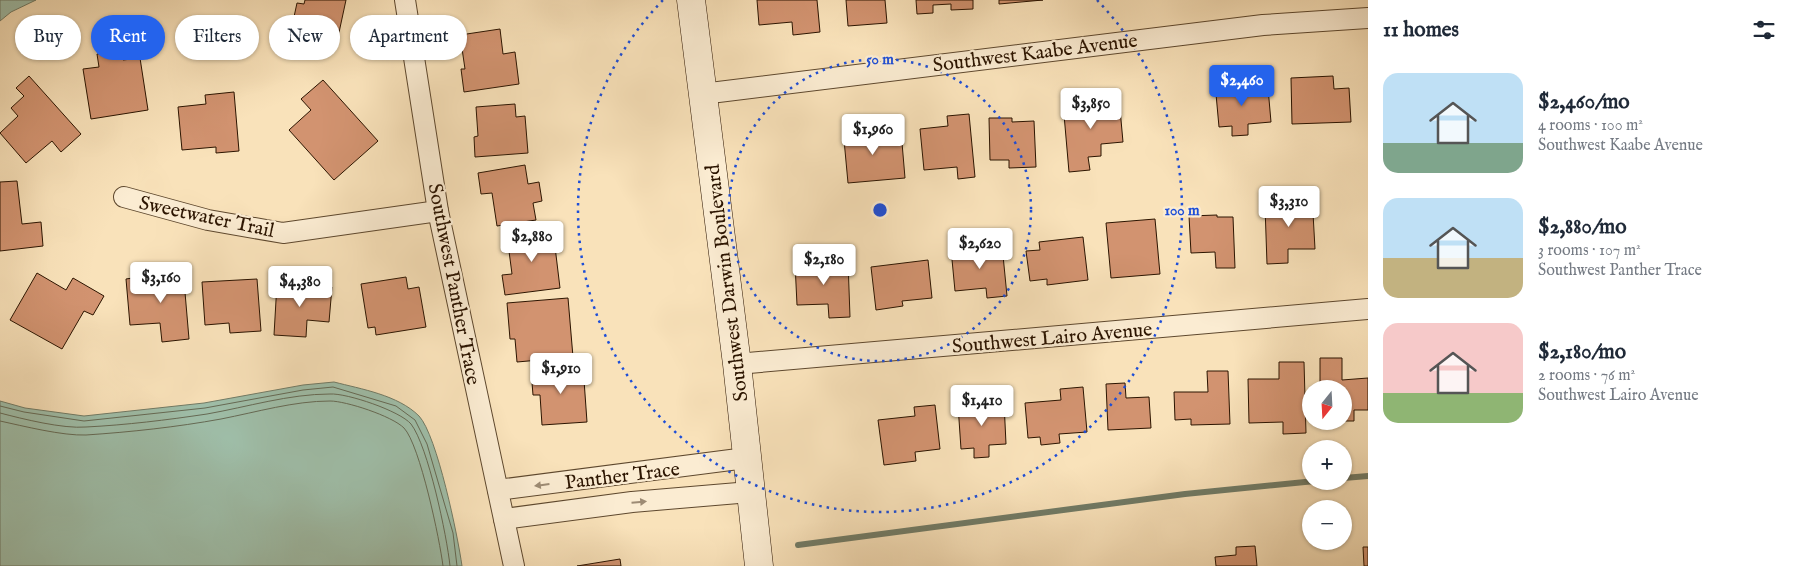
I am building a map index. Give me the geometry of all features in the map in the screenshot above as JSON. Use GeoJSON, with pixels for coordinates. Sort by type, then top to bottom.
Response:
{"type":"FeatureCollection","features":[{"type":"Feature","properties":{"kind":"street","name":"Southwest Panther Trace"},"geometry":{"type":"LineString","coordinates":[[405,0],[438,211],[514,566]]}},
{"type":"Feature","properties":{"kind":"street","name":"Southwest Darwin Boulevard"},"geometry":{"type":"LineString","coordinates":[[690,0],[737,364],[759,566]]}},
{"type":"Feature","properties":{"kind":"street","name":"Southwest Kaabe Avenue"},"geometry":{"type":"LineString","coordinates":[[702,94],[1263,25],[1368,18]]}},
{"type":"Feature","properties":{"kind":"street","name":"Sweetwater Trail"},"geometry":{"type":"LineString","coordinates":[[124,197],[208,220],[283,233],[438,211]]}},
{"type":"Feature","properties":{"kind":"street","name":"Southwest Lairo Avenue"},"geometry":{"type":"LineString","coordinates":[[737,364],[1368,309]]}},
{"type":"Feature","properties":{"kind":"street","name":"Panther Trace"},"geometry":{"type":"LineString","coordinates":[[498,490],[604,478],[746,458]]}},
{"type":"Feature","properties":{"kind":"street"},"geometry":{"type":"LineString","coordinates":[[604,478],[608,505]]}},
{"type":"Feature","properties":{"kind":"street","name":"Panther Trace"},"geometry":{"type":"LineString","coordinates":[[504,519],[608,505],[750,492]]}},
{"type":"Feature","properties":{"kind":"water"},"geometry":{"type":"Polygon","coordinates":[[[0,0],[36,0],[11,12],[0,21],[0,0]]]}},
{"type":"Feature","properties":{"kind":"water"},"geometry":{"type":"Polygon","coordinates":[[[334,382],[390,398],[401,403],[419,416],[433,443],[446,487],[462,566],[0,566],[0,401],[25,408],[84,416],[204,403],[303,385],[334,382]]]}},
{"type":"Feature","properties":{"kind":"building"},"geometry":{"type":"Polygon","coordinates":[[[305,0],[346,0],[340,28],[340,15],[294,15],[297,3],[304,4],[305,0]]]}},
{"type":"Feature","properties":{"kind":"building"},"geometry":{"type":"Polygon","coordinates":[[[757,0],[817,0],[820,32],[793,35],[792,22],[759,25],[757,0]]]}},
{"type":"Feature","properties":{"kind":"building"},"geometry":{"type":"Polygon","coordinates":[[[846,0],[885,0],[887,23],[848,26],[846,0]]]}},
{"type":"Feature","properties":{"kind":"building"},"geometry":{"type":"Polygon","coordinates":[[[916,0],[973,0],[973,9],[951,10],[951,4],[933,5],[933,13],[917,14],[916,0]]]}},
{"type":"Feature","properties":{"kind":"building"},"geometry":{"type":"Polygon","coordinates":[[[999,0],[1043,0],[999,4],[999,0]]]}},
{"type":"Feature","properties":{"kind":"building"},"geometry":{"type":"Polygon","coordinates":[[[500,29],[503,54],[515,52],[519,84],[464,92],[461,69],[465,69],[464,60],[467,60],[467,34],[500,29]]]}},
{"type":"Feature","properties":{"kind":"building"},"geometry":{"type":"Polygon","coordinates":[[[98,60],[140,60],[148,110],[91,119],[83,69],[99,67],[98,60]]]}},
{"type":"Feature","properties":{"kind":"building"},"geometry":{"type":"Polygon","coordinates":[[[29,76],[81,134],[61,152],[52,141],[26,163],[0,133],[18,116],[11,108],[24,96],[16,88],[29,76]]]}},
{"type":"Feature","properties":{"kind":"building"},"geometry":{"type":"Polygon","coordinates":[[[1333,76],[1334,89],[1349,88],[1351,122],[1292,124],[1291,78],[1333,76]]]}},
{"type":"Feature","properties":{"kind":"building"},"geometry":{"type":"Polygon","coordinates":[[[323,80],[378,141],[334,180],[289,130],[311,110],[301,99],[323,80]]]}},
{"type":"Feature","properties":{"kind":"building"},"geometry":{"type":"Polygon","coordinates":[[[1235,82],[1236,91],[1268,88],[1271,122],[1248,124],[1248,135],[1232,136],[1232,126],[1219,127],[1215,83],[1235,82]]]}},
{"type":"Feature","properties":{"kind":"building"},"geometry":{"type":"Polygon","coordinates":[[[234,92],[239,151],[216,153],[216,147],[182,150],[178,107],[206,104],[205,95],[234,92]]]}},
{"type":"Feature","properties":{"kind":"building"},"geometry":{"type":"Polygon","coordinates":[[[1119,98],[1123,142],[1101,144],[1101,156],[1088,157],[1090,170],[1069,172],[1063,103],[1119,98]]]}},
{"type":"Feature","properties":{"kind":"building"},"geometry":{"type":"Polygon","coordinates":[[[515,104],[516,117],[525,116],[528,153],[475,157],[474,137],[478,136],[476,107],[515,104]]]}},
{"type":"Feature","properties":{"kind":"building"},"geometry":{"type":"Polygon","coordinates":[[[969,114],[975,177],[958,179],[957,167],[924,170],[920,129],[948,126],[947,116],[969,114]]]}},
{"type":"Feature","properties":{"kind":"building"},"geometry":{"type":"Polygon","coordinates":[[[989,118],[1012,118],[1012,122],[1034,121],[1036,167],[1009,168],[1009,160],[990,160],[989,118]]]}},
{"type":"Feature","properties":{"kind":"building"},"geometry":{"type":"Polygon","coordinates":[[[862,127],[863,135],[901,131],[905,178],[848,183],[843,129],[862,127]]]}},
{"type":"Feature","properties":{"kind":"building"},"geometry":{"type":"Polygon","coordinates":[[[525,165],[528,184],[539,182],[542,201],[533,203],[536,220],[497,226],[492,193],[481,194],[478,173],[525,165]]]}},
{"type":"Feature","properties":{"kind":"building"},"geometry":{"type":"Polygon","coordinates":[[[17,181],[22,224],[41,222],[43,246],[0,251],[0,182],[17,181]]]}},
{"type":"Feature","properties":{"kind":"building"},"geometry":{"type":"Polygon","coordinates":[[[1312,195],[1315,249],[1288,249],[1288,263],[1267,264],[1265,206],[1280,206],[1280,197],[1312,195]]]}},
{"type":"Feature","properties":{"kind":"building"},"geometry":{"type":"Polygon","coordinates":[[[1217,215],[1217,217],[1233,217],[1235,268],[1216,268],[1215,252],[1191,253],[1189,216],[1217,215]]]}},
{"type":"Feature","properties":{"kind":"building"},"geometry":{"type":"Polygon","coordinates":[[[1155,219],[1160,274],[1111,278],[1106,223],[1155,219]]]}},
{"type":"Feature","properties":{"kind":"building"},"geometry":{"type":"Polygon","coordinates":[[[553,230],[560,288],[505,295],[502,275],[512,274],[507,236],[553,230]]]}},
{"type":"Feature","properties":{"kind":"building"},"geometry":{"type":"Polygon","coordinates":[[[1083,237],[1088,280],[1047,285],[1047,279],[1030,281],[1026,251],[1040,250],[1039,242],[1083,237]]]}},
{"type":"Feature","properties":{"kind":"building"},"geometry":{"type":"Polygon","coordinates":[[[1002,245],[1007,296],[987,298],[986,288],[955,291],[951,249],[1002,245]]]}},
{"type":"Feature","properties":{"kind":"building"},"geometry":{"type":"Polygon","coordinates":[[[928,260],[932,298],[902,301],[903,306],[876,310],[871,267],[928,260]]]}},
{"type":"Feature","properties":{"kind":"building"},"geometry":{"type":"Polygon","coordinates":[[[848,261],[850,317],[829,318],[828,304],[797,305],[795,263],[848,261]]]}},
{"type":"Feature","properties":{"kind":"building"},"geometry":{"type":"Polygon","coordinates":[[[183,269],[189,339],[162,342],[160,323],[130,325],[126,279],[139,277],[140,287],[155,286],[154,271],[183,269]]]}},
{"type":"Feature","properties":{"kind":"building"},"geometry":{"type":"Polygon","coordinates":[[[37,273],[66,290],[73,278],[104,296],[93,315],[84,311],[62,349],[10,320],[37,273]]]}},
{"type":"Feature","properties":{"kind":"building"},"geometry":{"type":"Polygon","coordinates":[[[406,277],[408,289],[419,287],[426,327],[376,335],[375,327],[368,328],[361,284],[406,277]]]}},
{"type":"Feature","properties":{"kind":"building"},"geometry":{"type":"Polygon","coordinates":[[[257,279],[261,331],[230,333],[229,323],[205,325],[202,282],[257,279]]]}},
{"type":"Feature","properties":{"kind":"building"},"geometry":{"type":"Polygon","coordinates":[[[277,283],[332,287],[329,322],[307,320],[306,337],[274,335],[277,283]]]}},
{"type":"Feature","properties":{"kind":"building"},"geometry":{"type":"Polygon","coordinates":[[[568,298],[573,357],[517,362],[515,339],[510,339],[507,303],[568,298]]]}},
{"type":"Feature","properties":{"kind":"building"},"geometry":{"type":"Polygon","coordinates":[[[1320,358],[1342,358],[1342,380],[1320,380],[1320,358]]]}},
{"type":"Feature","properties":{"kind":"building"},"geometry":{"type":"Polygon","coordinates":[[[1279,362],[1304,362],[1302,430],[1306,430],[1306,433],[1283,434],[1283,422],[1249,423],[1248,379],[1279,379],[1279,362]]]}},
{"type":"Feature","properties":{"kind":"building"},"geometry":{"type":"Polygon","coordinates":[[[583,366],[587,422],[542,425],[540,395],[533,395],[531,370],[583,366]]]}},
{"type":"Feature","properties":{"kind":"building"},"geometry":{"type":"Polygon","coordinates":[[[1207,371],[1228,371],[1230,424],[1191,425],[1191,419],[1175,420],[1174,392],[1208,392],[1207,371]]]}},
{"type":"Feature","properties":{"kind":"building"},"geometry":{"type":"Polygon","coordinates":[[[1368,378],[1368,410],[1354,410],[1354,421],[1352,421],[1352,380],[1342,380],[1368,378]]]}},
{"type":"Feature","properties":{"kind":"building"},"geometry":{"type":"Polygon","coordinates":[[[1125,383],[1126,398],[1149,397],[1151,428],[1108,430],[1106,384],[1125,383]]]}},
{"type":"Feature","properties":{"kind":"building"},"geometry":{"type":"Polygon","coordinates":[[[1083,387],[1087,432],[1059,434],[1060,443],[1041,445],[1040,437],[1028,438],[1025,403],[1061,400],[1060,389],[1083,387]]]}},
{"type":"Feature","properties":{"kind":"building"},"geometry":{"type":"Polygon","coordinates":[[[1004,402],[1006,444],[989,445],[989,457],[974,458],[974,448],[961,449],[958,405],[1004,402]]]}},
{"type":"Feature","properties":{"kind":"building"},"geometry":{"type":"Polygon","coordinates":[[[935,405],[940,449],[915,452],[916,461],[884,465],[878,420],[915,416],[914,407],[935,405]]]}},
{"type":"Feature","properties":{"kind":"building"},"geometry":{"type":"Polygon","coordinates":[[[1255,546],[1257,566],[1216,566],[1215,557],[1236,555],[1236,547],[1255,546]]]}},
{"type":"Feature","properties":{"kind":"building"},"geometry":{"type":"Polygon","coordinates":[[[1363,547],[1368,547],[1368,566],[1364,566],[1363,547]]]}},
{"type":"Feature","properties":{"kind":"building"},"geometry":{"type":"Polygon","coordinates":[[[620,559],[621,566],[577,566],[620,559]]]}},
{"type":"Feature","properties":{"kind":"waterway"},"geometry":{"type":"LineString","coordinates":[[1352,477],[1368,476]]}},
{"type":"Feature","properties":{"kind":"waterway"},"geometry":{"type":"LineString","coordinates":[[798,545],[1185,494],[1302,482]]}}]}
